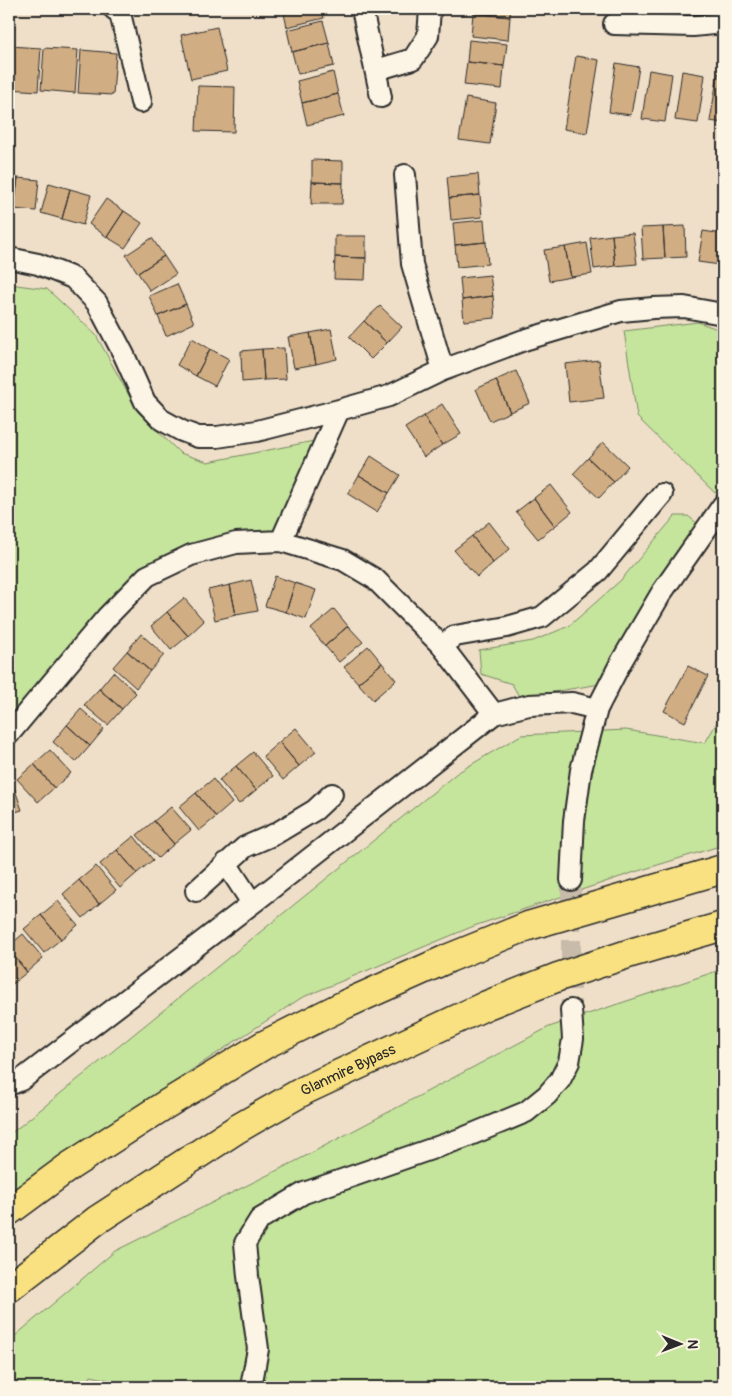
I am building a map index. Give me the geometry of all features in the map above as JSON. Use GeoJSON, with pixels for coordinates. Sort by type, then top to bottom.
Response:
{"type":"FeatureCollection","features":[{"type":"Feature","properties":{"kind":"highway"},"geometry":{"type":"LineString","coordinates":[[9,1211],[70,1166],[165,1105],[264,1045],[346,1004],[449,958],[528,926],[723,869]]}},
{"type":"Feature","properties":{"kind":"highway","name":"Glanmire Bypass"},"geometry":{"type":"LineString","coordinates":[[9,1288],[97,1220],[237,1129],[305,1090],[487,1005],[634,952],[723,926]]}},
{"type":"Feature","properties":{"kind":"street"},"geometry":{"type":"LineString","coordinates":[[114,9],[120,13],[141,102]]}},
{"type":"Feature","properties":{"kind":"street"},"geometry":{"type":"LineString","coordinates":[[362,9],[381,97]]}},
{"type":"Feature","properties":{"kind":"street"},"geometry":{"type":"LineString","coordinates":[[376,70],[412,59],[428,36],[430,9]]}},
{"type":"Feature","properties":{"kind":"street"},"geometry":{"type":"LineString","coordinates":[[614,24],[693,17],[723,23]]}},
{"type":"Feature","properties":{"kind":"street"},"geometry":{"type":"LineString","coordinates":[[405,175],[412,264],[443,370]]}},
{"type":"Feature","properties":{"kind":"street"},"geometry":{"type":"LineString","coordinates":[[9,258],[38,264],[73,278],[97,303],[124,355],[145,402],[162,420],[198,437],[217,437],[257,431],[389,396],[443,370],[524,340],[621,311],[684,307],[723,314]]}},
{"type":"Feature","properties":{"kind":"street"},"geometry":{"type":"LineString","coordinates":[[281,542],[340,410]]}},
{"type":"Feature","properties":{"kind":"street"},"geometry":{"type":"LineString","coordinates":[[442,646],[455,636],[507,627],[542,617],[598,571],[662,494]]}},
{"type":"Feature","properties":{"kind":"street"},"geometry":{"type":"LineString","coordinates":[[571,880],[574,821],[581,770],[597,709],[621,662],[662,592],[723,506]]}},
{"type":"Feature","properties":{"kind":"street"},"geometry":{"type":"LineString","coordinates":[[9,734],[107,617],[147,576],[191,556],[236,543],[281,542],[343,560],[375,579],[442,646],[494,714]]}},
{"type":"Feature","properties":{"kind":"street"},"geometry":{"type":"LineString","coordinates":[[9,1085],[21,1080],[494,714],[529,705],[572,704],[597,709]]}},
{"type":"Feature","properties":{"kind":"street"},"geometry":{"type":"LineString","coordinates":[[196,892],[245,847],[275,834],[315,810],[332,794]]}},
{"type":"Feature","properties":{"kind":"street"},"geometry":{"type":"LineString","coordinates":[[226,863],[252,903]]}},
{"type":"Feature","properties":{"kind":"street"},"geometry":{"type":"LineString","coordinates":[[251,1387],[258,1349],[245,1243],[260,1219],[304,1193],[462,1138],[526,1112],[547,1095],[560,1080],[569,1062],[573,1039],[571,1010]]}},
{"type":"Feature","properties":{"kind":"green space"},"geometry":{"type":"Polygon","coordinates":[[[9,284],[47,289],[96,335],[138,412],[180,453],[208,462],[314,441],[273,531],[227,539],[151,561],[9,722],[9,284]]]}},
{"type":"Feature","properties":{"kind":"green space"},"geometry":{"type":"Polygon","coordinates":[[[698,322],[723,331],[723,483],[715,493],[637,417],[624,331],[698,322]]]}},
{"type":"Feature","properties":{"kind":"green space"},"geometry":{"type":"Polygon","coordinates":[[[675,516],[688,516],[698,524],[600,684],[529,696],[521,700],[512,684],[481,674],[479,650],[533,641],[569,626],[621,580],[675,516]]]}},
{"type":"Feature","properties":{"kind":"green space"},"geometry":{"type":"Polygon","coordinates":[[[723,712],[723,845],[635,872],[474,926],[301,998],[187,1073],[9,1203],[9,1135],[457,773],[521,735],[626,730],[705,743],[723,712]]]}},
{"type":"Feature","properties":{"kind":"green space"},"geometry":{"type":"Polygon","coordinates":[[[723,969],[723,1387],[139,1387],[91,1376],[85,1387],[9,1387],[9,1341],[115,1251],[298,1160],[549,1027],[723,969]]]}},
{"type":"Feature","properties":{"kind":"building"},"geometry":{"type":"Polygon","coordinates":[[[283,9],[321,9],[324,18],[287,27],[283,9]]]}},
{"type":"Feature","properties":{"kind":"building"},"geometry":{"type":"Polygon","coordinates":[[[473,9],[511,9],[510,17],[473,13],[473,9]]]}},
{"type":"Feature","properties":{"kind":"building"},"geometry":{"type":"Polygon","coordinates":[[[473,13],[510,17],[508,40],[471,36],[473,13]]]}},
{"type":"Feature","properties":{"kind":"building"},"geometry":{"type":"Polygon","coordinates":[[[323,21],[329,43],[292,52],[287,30],[323,21]]]}},
{"type":"Feature","properties":{"kind":"building"},"geometry":{"type":"Polygon","coordinates":[[[217,27],[227,71],[191,79],[181,35],[217,27]]]}},
{"type":"Feature","properties":{"kind":"building"},"geometry":{"type":"Polygon","coordinates":[[[469,40],[507,44],[504,66],[467,62],[469,40]]]}},
{"type":"Feature","properties":{"kind":"building"},"geometry":{"type":"Polygon","coordinates":[[[329,43],[334,66],[298,74],[292,52],[329,43]]]}},
{"type":"Feature","properties":{"kind":"building"},"geometry":{"type":"Polygon","coordinates":[[[9,46],[41,48],[38,91],[9,89],[9,46]]]}},
{"type":"Feature","properties":{"kind":"building"},"geometry":{"type":"Polygon","coordinates":[[[44,48],[78,50],[75,93],[41,90],[44,48]]]}},
{"type":"Feature","properties":{"kind":"building"},"geometry":{"type":"Polygon","coordinates":[[[81,50],[116,53],[113,95],[78,93],[81,50]]]}},
{"type":"Feature","properties":{"kind":"building"},"geometry":{"type":"Polygon","coordinates":[[[576,56],[599,60],[587,133],[564,129],[576,56]]]}},
{"type":"Feature","properties":{"kind":"building"},"geometry":{"type":"Polygon","coordinates":[[[467,62],[504,66],[502,89],[464,85],[467,62]]]}},
{"type":"Feature","properties":{"kind":"building"},"geometry":{"type":"Polygon","coordinates":[[[616,63],[639,67],[631,115],[609,112],[616,63]]]}},
{"type":"Feature","properties":{"kind":"building"},"geometry":{"type":"Polygon","coordinates":[[[649,70],[672,74],[665,122],[642,119],[649,70]]]}},
{"type":"Feature","properties":{"kind":"building"},"geometry":{"type":"Polygon","coordinates":[[[682,71],[705,75],[698,123],[675,120],[682,71]]]}},
{"type":"Feature","properties":{"kind":"building"},"geometry":{"type":"Polygon","coordinates":[[[333,72],[338,94],[302,103],[297,81],[333,72]]]}},
{"type":"Feature","properties":{"kind":"building"},"geometry":{"type":"Polygon","coordinates":[[[718,73],[723,74],[723,123],[710,121],[718,73]]]}},
{"type":"Feature","properties":{"kind":"building"},"geometry":{"type":"Polygon","coordinates":[[[198,86],[235,87],[234,132],[196,131],[198,86]]]}},
{"type":"Feature","properties":{"kind":"building"},"geometry":{"type":"Polygon","coordinates":[[[338,94],[344,116],[307,125],[302,103],[338,94]]]}},
{"type":"Feature","properties":{"kind":"building"},"geometry":{"type":"Polygon","coordinates":[[[466,98],[496,103],[490,144],[459,140],[466,98]]]}},
{"type":"Feature","properties":{"kind":"building"},"geometry":{"type":"Polygon","coordinates":[[[312,160],[343,161],[343,183],[312,182],[312,160]]]}},
{"type":"Feature","properties":{"kind":"building"},"geometry":{"type":"Polygon","coordinates":[[[478,174],[480,195],[449,198],[447,177],[478,174]]]}},
{"type":"Feature","properties":{"kind":"building"},"geometry":{"type":"Polygon","coordinates":[[[9,177],[18,178],[14,209],[9,208],[9,177]]]}},
{"type":"Feature","properties":{"kind":"building"},"geometry":{"type":"Polygon","coordinates":[[[18,178],[39,180],[36,211],[14,209],[18,178]]]}},
{"type":"Feature","properties":{"kind":"building"},"geometry":{"type":"Polygon","coordinates":[[[312,182],[343,183],[342,204],[311,204],[312,182]]]}},
{"type":"Feature","properties":{"kind":"building"},"geometry":{"type":"Polygon","coordinates":[[[49,183],[70,189],[62,219],[41,213],[49,183]]]}},
{"type":"Feature","properties":{"kind":"building"},"geometry":{"type":"Polygon","coordinates":[[[70,189],[91,195],[83,225],[62,219],[70,189]]]}},
{"type":"Feature","properties":{"kind":"building"},"geometry":{"type":"Polygon","coordinates":[[[480,195],[482,217],[451,220],[449,198],[480,195]]]}},
{"type":"Feature","properties":{"kind":"building"},"geometry":{"type":"Polygon","coordinates":[[[106,199],[124,211],[107,237],[89,224],[106,199]]]}},
{"type":"Feature","properties":{"kind":"building"},"geometry":{"type":"Polygon","coordinates":[[[124,211],[142,223],[125,248],[107,237],[124,211]]]}},
{"type":"Feature","properties":{"kind":"building"},"geometry":{"type":"Polygon","coordinates":[[[484,220],[486,242],[455,245],[453,223],[484,220]]]}},
{"type":"Feature","properties":{"kind":"building"},"geometry":{"type":"Polygon","coordinates":[[[685,226],[686,257],[665,258],[663,227],[685,226]]]}},
{"type":"Feature","properties":{"kind":"building"},"geometry":{"type":"Polygon","coordinates":[[[663,227],[665,258],[643,259],[641,228],[663,227]]]}},
{"type":"Feature","properties":{"kind":"building"},"geometry":{"type":"Polygon","coordinates":[[[703,231],[723,234],[720,265],[698,262],[703,231]]]}},
{"type":"Feature","properties":{"kind":"building"},"geometry":{"type":"Polygon","coordinates":[[[633,233],[637,264],[615,266],[612,235],[633,233]]]}},
{"type":"Feature","properties":{"kind":"building"},"geometry":{"type":"Polygon","coordinates":[[[612,235],[615,266],[594,269],[590,238],[612,235]]]}},
{"type":"Feature","properties":{"kind":"building"},"geometry":{"type":"Polygon","coordinates":[[[335,236],[366,236],[366,258],[335,257],[335,236]]]}},
{"type":"Feature","properties":{"kind":"building"},"geometry":{"type":"Polygon","coordinates":[[[152,238],[164,256],[138,273],[126,255],[152,238]]]}},
{"type":"Feature","properties":{"kind":"building"},"geometry":{"type":"Polygon","coordinates":[[[486,242],[488,264],[457,267],[455,245],[486,242]]]}},
{"type":"Feature","properties":{"kind":"building"},"geometry":{"type":"Polygon","coordinates":[[[587,243],[592,274],[571,277],[565,247],[587,243]]]}},
{"type":"Feature","properties":{"kind":"building"},"geometry":{"type":"Polygon","coordinates":[[[565,247],[571,277],[549,281],[544,250],[565,247]]]}},
{"type":"Feature","properties":{"kind":"building"},"geometry":{"type":"Polygon","coordinates":[[[164,256],[176,274],[150,291],[138,273],[164,256]]]}},
{"type":"Feature","properties":{"kind":"building"},"geometry":{"type":"Polygon","coordinates":[[[335,257],[366,258],[365,280],[334,279],[335,257]]]}},
{"type":"Feature","properties":{"kind":"building"},"geometry":{"type":"Polygon","coordinates":[[[490,275],[493,296],[462,300],[460,278],[490,275]]]}},
{"type":"Feature","properties":{"kind":"building"},"geometry":{"type":"Polygon","coordinates":[[[177,284],[186,304],[158,316],[149,296],[177,284]]]}},
{"type":"Feature","properties":{"kind":"building"},"geometry":{"type":"Polygon","coordinates":[[[493,296],[495,318],[464,321],[462,300],[493,296]]]}},
{"type":"Feature","properties":{"kind":"building"},"geometry":{"type":"Polygon","coordinates":[[[186,304],[194,323],[166,336],[158,316],[186,304]]]}},
{"type":"Feature","properties":{"kind":"building"},"geometry":{"type":"Polygon","coordinates":[[[380,306],[402,327],[387,343],[364,321],[380,306]]]}},
{"type":"Feature","properties":{"kind":"building"},"geometry":{"type":"Polygon","coordinates":[[[364,321],[387,343],[371,359],[349,337],[364,321]]]}},
{"type":"Feature","properties":{"kind":"building"},"geometry":{"type":"Polygon","coordinates":[[[331,329],[337,359],[316,364],[310,333],[331,329]]]}},
{"type":"Feature","properties":{"kind":"building"},"geometry":{"type":"Polygon","coordinates":[[[310,333],[316,364],[294,368],[288,337],[310,333]]]}},
{"type":"Feature","properties":{"kind":"building"},"geometry":{"type":"Polygon","coordinates":[[[192,338],[210,349],[196,376],[177,365],[192,338]]]}},
{"type":"Feature","properties":{"kind":"building"},"geometry":{"type":"Polygon","coordinates":[[[284,348],[286,379],[264,380],[262,349],[284,348]]]}},
{"type":"Feature","properties":{"kind":"building"},"geometry":{"type":"Polygon","coordinates":[[[210,349],[229,359],[215,386],[196,376],[210,349]]]}},
{"type":"Feature","properties":{"kind":"building"},"geometry":{"type":"Polygon","coordinates":[[[262,349],[264,380],[242,382],[241,351],[262,349]]]}},
{"type":"Feature","properties":{"kind":"building"},"geometry":{"type":"Polygon","coordinates":[[[599,360],[604,398],[569,402],[565,364],[599,360]]]}},
{"type":"Feature","properties":{"kind":"building"},"geometry":{"type":"Polygon","coordinates":[[[516,371],[530,403],[510,412],[496,380],[516,371]]]}},
{"type":"Feature","properties":{"kind":"building"},"geometry":{"type":"Polygon","coordinates":[[[496,380],[510,412],[490,421],[476,389],[496,380]]]}},
{"type":"Feature","properties":{"kind":"building"},"geometry":{"type":"Polygon","coordinates":[[[442,404],[461,434],[442,445],[424,416],[442,404]]]}},
{"type":"Feature","properties":{"kind":"building"},"geometry":{"type":"Polygon","coordinates":[[[424,416],[442,445],[424,457],[405,428],[424,416]]]}},
{"type":"Feature","properties":{"kind":"building"},"geometry":{"type":"Polygon","coordinates":[[[603,442],[628,466],[614,482],[588,458],[603,442]]]}},
{"type":"Feature","properties":{"kind":"building"},"geometry":{"type":"Polygon","coordinates":[[[371,456],[400,475],[389,493],[359,475],[371,456]]]}},
{"type":"Feature","properties":{"kind":"building"},"geometry":{"type":"Polygon","coordinates":[[[588,458],[614,482],[599,498],[573,474],[588,458]]]}},
{"type":"Feature","properties":{"kind":"building"},"geometry":{"type":"Polygon","coordinates":[[[359,475],[389,493],[377,512],[348,494],[359,475]]]}},
{"type":"Feature","properties":{"kind":"building"},"geometry":{"type":"Polygon","coordinates":[[[551,485],[572,512],[555,526],[534,498],[551,485]]]}},
{"type":"Feature","properties":{"kind":"building"},"geometry":{"type":"Polygon","coordinates":[[[534,498],[555,526],[538,539],[516,512],[534,498]]]}},
{"type":"Feature","properties":{"kind":"building"},"geometry":{"type":"Polygon","coordinates":[[[489,522],[510,549],[493,563],[472,536],[489,522]]]}},
{"type":"Feature","properties":{"kind":"building"},"geometry":{"type":"Polygon","coordinates":[[[472,536],[493,563],[477,577],[454,550],[472,536]]]}},
{"type":"Feature","properties":{"kind":"building"},"geometry":{"type":"Polygon","coordinates":[[[275,576],[295,583],[286,612],[265,606],[275,576]]]}},
{"type":"Feature","properties":{"kind":"building"},"geometry":{"type":"Polygon","coordinates":[[[251,580],[258,611],[236,615],[230,585],[251,580]]]}},
{"type":"Feature","properties":{"kind":"building"},"geometry":{"type":"Polygon","coordinates":[[[295,583],[316,590],[306,619],[286,612],[295,583]]]}},
{"type":"Feature","properties":{"kind":"building"},"geometry":{"type":"Polygon","coordinates":[[[230,585],[236,615],[215,620],[208,590],[230,585]]]}},
{"type":"Feature","properties":{"kind":"building"},"geometry":{"type":"Polygon","coordinates":[[[184,598],[204,621],[188,636],[167,612],[184,598]]]}},
{"type":"Feature","properties":{"kind":"building"},"geometry":{"type":"Polygon","coordinates":[[[334,609],[348,626],[325,646],[311,629],[334,609]]]}},
{"type":"Feature","properties":{"kind":"building"},"geometry":{"type":"Polygon","coordinates":[[[167,612],[188,636],[171,650],[151,626],[167,612]]]}},
{"type":"Feature","properties":{"kind":"building"},"geometry":{"type":"Polygon","coordinates":[[[348,626],[363,642],[339,662],[325,646],[348,626]]]}},
{"type":"Feature","properties":{"kind":"building"},"geometry":{"type":"Polygon","coordinates":[[[141,634],[164,655],[150,671],[127,651],[141,634]]]}},
{"type":"Feature","properties":{"kind":"building"},"geometry":{"type":"Polygon","coordinates":[[[368,646],[382,663],[358,683],[344,667],[368,646]]]}},
{"type":"Feature","properties":{"kind":"building"},"geometry":{"type":"Polygon","coordinates":[[[127,651],[150,671],[136,688],[113,667],[127,651]]]}},
{"type":"Feature","properties":{"kind":"building"},"geometry":{"type":"Polygon","coordinates":[[[382,663],[396,680],[373,700],[358,683],[382,663]]]}},
{"type":"Feature","properties":{"kind":"building"},"geometry":{"type":"Polygon","coordinates":[[[688,666],[708,676],[685,722],[664,711],[688,666]]]}},
{"type":"Feature","properties":{"kind":"building"},"geometry":{"type":"Polygon","coordinates":[[[113,672],[136,693],[122,709],[99,689],[113,672]]]}},
{"type":"Feature","properties":{"kind":"building"},"geometry":{"type":"Polygon","coordinates":[[[99,689],[122,709],[108,725],[84,705],[99,689]]]}},
{"type":"Feature","properties":{"kind":"building"},"geometry":{"type":"Polygon","coordinates":[[[81,709],[104,729],[90,746],[67,725],[81,709]]]}},
{"type":"Feature","properties":{"kind":"building"},"geometry":{"type":"Polygon","coordinates":[[[67,725],[90,746],[76,762],[53,742],[67,725]]]}},
{"type":"Feature","properties":{"kind":"building"},"geometry":{"type":"Polygon","coordinates":[[[296,728],[316,752],[299,766],[279,742],[296,728]]]}},
{"type":"Feature","properties":{"kind":"building"},"geometry":{"type":"Polygon","coordinates":[[[279,742],[299,766],[283,780],[263,756],[279,742]]]}},
{"type":"Feature","properties":{"kind":"building"},"geometry":{"type":"Polygon","coordinates":[[[50,750],[71,773],[54,788],[34,764],[50,750]]]}},
{"type":"Feature","properties":{"kind":"building"},"geometry":{"type":"Polygon","coordinates":[[[253,752],[273,776],[256,790],[236,766],[253,752]]]}},
{"type":"Feature","properties":{"kind":"building"},"geometry":{"type":"Polygon","coordinates":[[[34,764],[54,788],[38,802],[17,779],[34,764]]]}},
{"type":"Feature","properties":{"kind":"building"},"geometry":{"type":"Polygon","coordinates":[[[236,766],[256,790],[239,804],[219,780],[236,766]]]}},
{"type":"Feature","properties":{"kind":"building"},"geometry":{"type":"Polygon","coordinates":[[[213,779],[232,803],[216,817],[196,793],[213,779]]]}},
{"type":"Feature","properties":{"kind":"building"},"geometry":{"type":"Polygon","coordinates":[[[12,781],[22,810],[9,814],[9,782],[12,781]]]}},
{"type":"Feature","properties":{"kind":"building"},"geometry":{"type":"Polygon","coordinates":[[[196,793],[216,817],[199,831],[179,807],[196,793]]]}},
{"type":"Feature","properties":{"kind":"building"},"geometry":{"type":"Polygon","coordinates":[[[171,807],[191,830],[174,844],[154,821],[171,807]]]}},
{"type":"Feature","properties":{"kind":"building"},"geometry":{"type":"Polygon","coordinates":[[[154,821],[174,844],[158,858],[137,835],[154,821]]]}},
{"type":"Feature","properties":{"kind":"building"},"geometry":{"type":"Polygon","coordinates":[[[134,836],[153,860],[137,873],[117,850],[134,836]]]}},
{"type":"Feature","properties":{"kind":"building"},"geometry":{"type":"Polygon","coordinates":[[[117,850],[137,873],[120,888],[100,864],[117,850]]]}},
{"type":"Feature","properties":{"kind":"building"},"geometry":{"type":"Polygon","coordinates":[[[96,866],[116,890],[99,904],[79,880],[96,866]]]}},
{"type":"Feature","properties":{"kind":"building"},"geometry":{"type":"Polygon","coordinates":[[[79,880],[99,904],[83,918],[63,894],[79,880]]]}},
{"type":"Feature","properties":{"kind":"building"},"geometry":{"type":"Polygon","coordinates":[[[58,901],[78,925],[61,939],[41,915],[58,901]]]}},
{"type":"Feature","properties":{"kind":"building"},"geometry":{"type":"Polygon","coordinates":[[[41,915],[61,939],[44,953],[24,929],[41,915]]]}},
{"type":"Feature","properties":{"kind":"building"},"geometry":{"type":"Polygon","coordinates":[[[23,934],[43,958],[27,972],[9,950],[9,946],[23,934]]]}},
{"type":"Feature","properties":{"kind":"building"},"geometry":{"type":"Polygon","coordinates":[[[9,950],[27,972],[10,986],[9,984],[9,950]]]}},
{"type":"Feature","properties":{"kind":"tunnel"},"geometry":{"type":"LineString","coordinates":[[571,880],[571,1010]]}}]}
